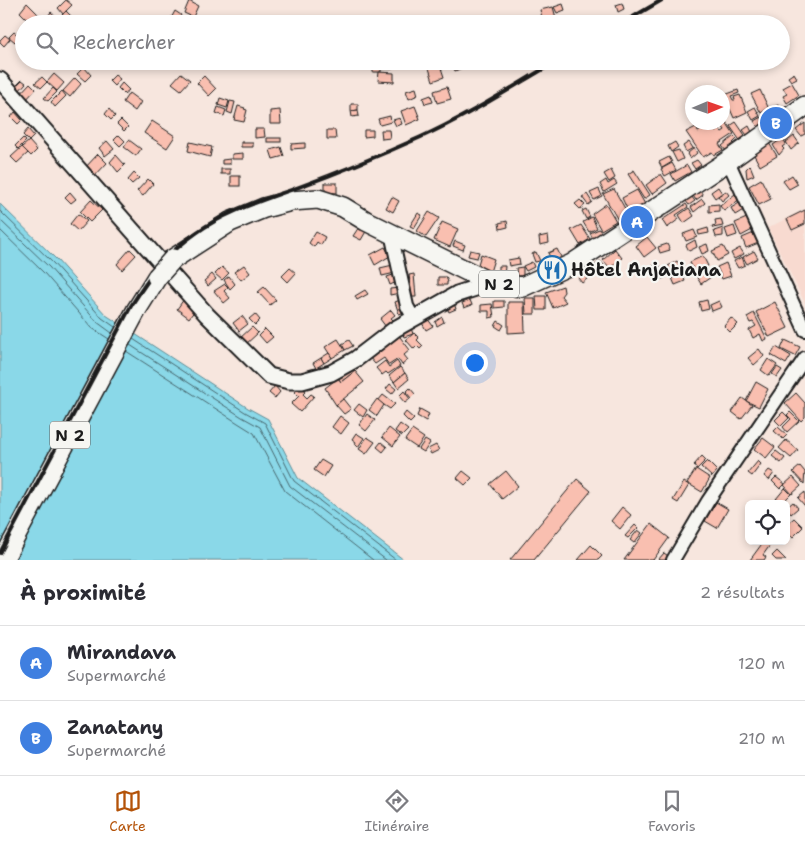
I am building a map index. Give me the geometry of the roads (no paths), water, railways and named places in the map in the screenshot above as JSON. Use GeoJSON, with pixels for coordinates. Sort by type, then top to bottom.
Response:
{"type":"FeatureCollection","features":[{"type":"Feature","properties":{"kind":"main road","name":"N 2"},"geometry":{"type":"LineString","coordinates":[[3,560],[137,309],[157,277],[173,259],[230,222],[264,208],[291,201],[318,199],[343,207],[391,234],[492,283],[522,287],[572,264],[728,161],[805,106]]}},
{"type":"Feature","properties":{"kind":"street"},"geometry":{"type":"LineString","coordinates":[[0,80],[207,315],[269,376],[289,381],[302,381],[331,373],[356,359],[395,329],[457,294],[492,283]]}},
{"type":"Feature","properties":{"kind":"street"},"geometry":{"type":"LineString","coordinates":[[728,161],[805,330]]}},
{"type":"Feature","properties":{"kind":"street"},"geometry":{"type":"LineString","coordinates":[[391,234],[407,306],[414,319]]}},
{"type":"Feature","properties":{"kind":"street"},"geometry":{"type":"LineString","coordinates":[[673,560],[708,501],[805,358]]}},
{"type":"Feature","properties":{"kind":"water"},"geometry":{"type":"Polygon","coordinates":[[[0,204],[57,260],[106,315],[248,408],[268,419],[298,478],[404,560],[0,560],[0,204]]]}},
{"type":"Feature","properties":{"kind":"railway"},"geometry":{"type":"LineString","coordinates":[[636,15],[662,0]]}},
{"type":"Feature","properties":{"kind":"railway"},"geometry":{"type":"LineString","coordinates":[[0,553],[131,306],[167,257],[185,241],[220,218],[259,201],[345,169],[438,129],[473,111],[542,70]]}},
{"type":"Feature","properties":{"kind":"place","name":"Zanatany"},"geometry":{"type":"Point","coordinates":[776,123]}},
{"type":"Feature","properties":{"kind":"place","name":"Mirandava"},"geometry":{"type":"Point","coordinates":[637,222]}},
{"type":"Feature","properties":{"kind":"place","name":"Hôtel Anjatiana"},"geometry":{"type":"Point","coordinates":[552,270]}}]}
